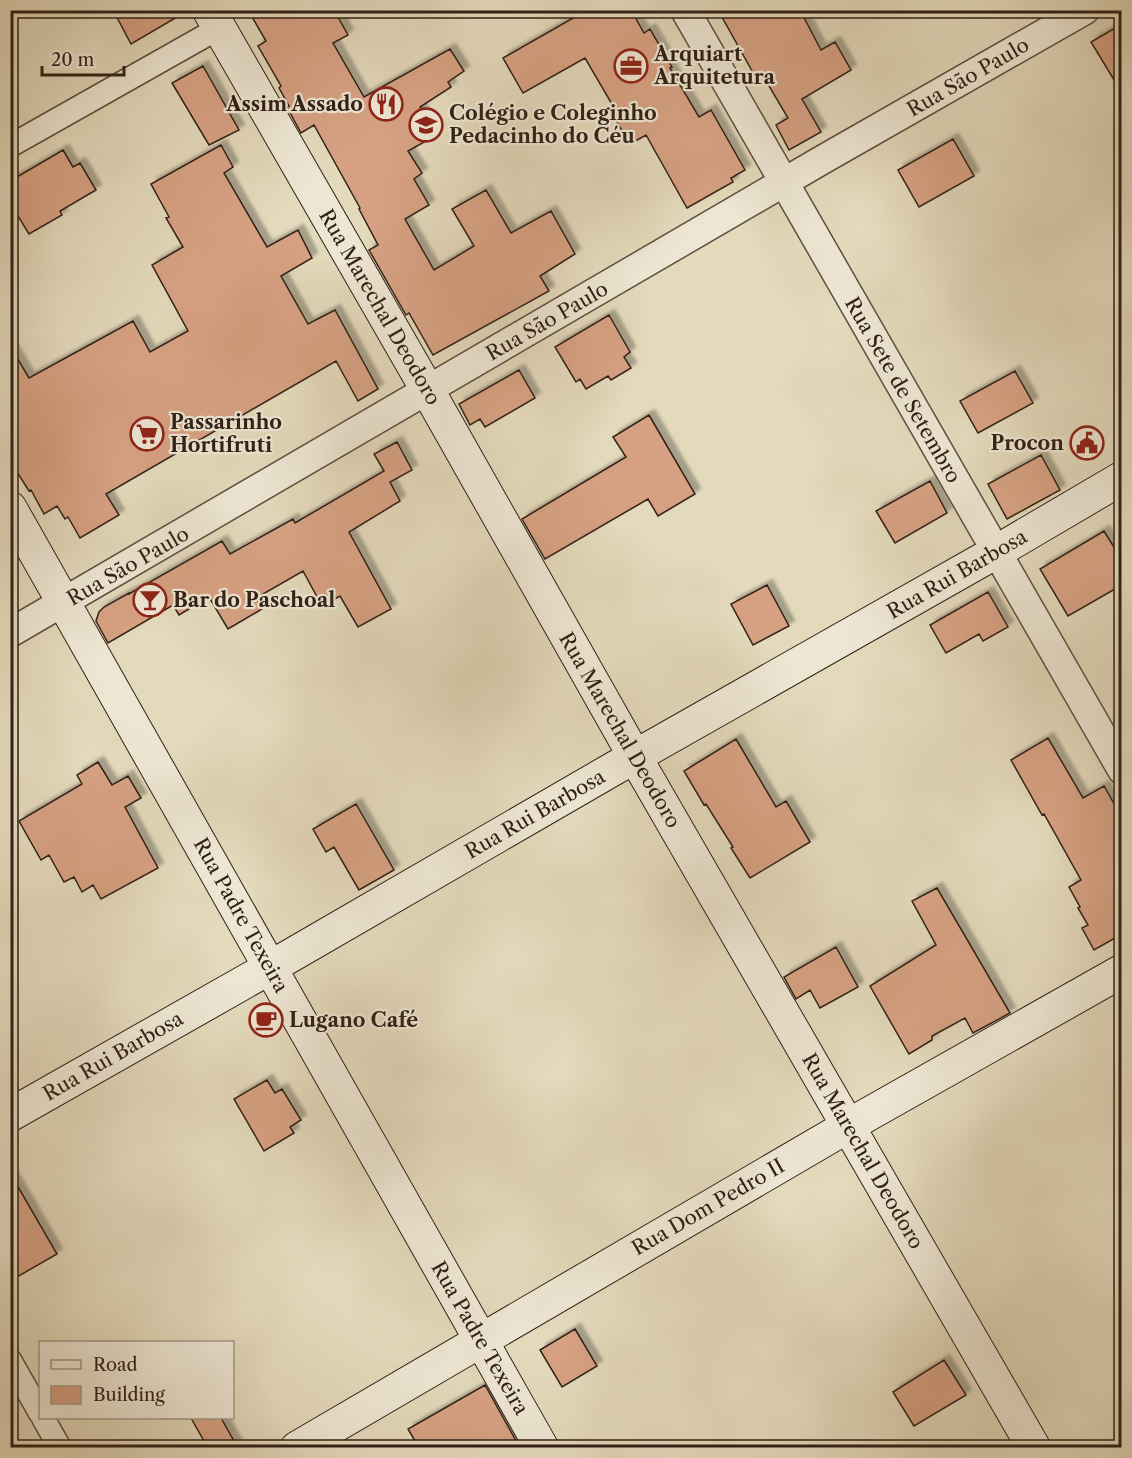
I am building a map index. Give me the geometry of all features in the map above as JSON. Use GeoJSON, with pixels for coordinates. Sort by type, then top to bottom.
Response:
{"type":"FeatureCollection","features":[{"type":"Feature","properties":{"kind":"main road","name":"Rua Marechal Deodoro"},"geometry":{"type":"LineString","coordinates":[[214,19],[635,757],[1034,1448]]}},
{"type":"Feature","properties":{"kind":"main road","name":"Rua Rui Barbosa"},"geometry":{"type":"LineString","coordinates":[[10,1115],[1122,478]]}},
{"type":"Feature","properties":{"kind":"main road","name":"Rua Padre Texeira"},"geometry":{"type":"LineString","coordinates":[[10,508],[542,1448]]}},
{"type":"Feature","properties":{"kind":"main road","name":"Rua Dom Pedro II"},"geometry":{"type":"LineString","coordinates":[[297,1448],[848,1126],[1122,971]]}},
{"type":"Feature","properties":{"kind":"street","name":"Rua Sete de Setembro"},"geometry":{"type":"LineString","coordinates":[[686,10],[1122,770]]}},
{"type":"Feature","properties":{"kind":"street","name":"Rua São Paulo"},"geometry":{"type":"LineString","coordinates":[[10,633],[784,182],[1085,10]]}},
{"type":"Feature","properties":{"kind":"street"},"geometry":{"type":"LineString","coordinates":[[10,146],[214,19]]}},
{"type":"Feature","properties":{"kind":"street"},"geometry":{"type":"LineString","coordinates":[[10,1360],[39,1411]]}},
{"type":"Feature","properties":{"kind":"street"},"geometry":{"type":"LineString","coordinates":[[44,1419],[60,1448]]}},
{"type":"Feature","properties":{"kind":"building"},"geometry":{"type":"Polygon","coordinates":[[[113,10],[189,10],[131,44],[113,10]]]}},
{"type":"Feature","properties":{"kind":"building"},"geometry":{"type":"Polygon","coordinates":[[[248,10],[334,10],[348,35],[333,43],[364,97],[450,49],[464,71],[448,82],[451,87],[420,107],[435,136],[408,151],[422,173],[414,179],[429,205],[405,219],[434,270],[474,246],[452,209],[486,190],[511,233],[551,211],[575,254],[540,276],[549,291],[433,355],[409,313],[406,315],[369,250],[378,245],[314,125],[301,133],[287,107],[289,106],[279,88],[281,86],[258,46],[266,41],[248,10]]]}},
{"type":"Feature","properties":{"kind":"building"},"geometry":{"type":"Polygon","coordinates":[[[571,10],[631,10],[644,33],[650,29],[699,117],[711,110],[745,170],[731,178],[733,182],[687,208],[646,135],[630,144],[612,114],[616,111],[585,58],[523,93],[503,58],[575,17],[571,10]]]}},
{"type":"Feature","properties":{"kind":"building"},"geometry":{"type":"Polygon","coordinates":[[[718,10],[800,10],[821,50],[835,42],[851,70],[802,99],[821,132],[789,150],[776,125],[788,118],[762,74],[756,78],[718,10]]]}},
{"type":"Feature","properties":{"kind":"building"},"geometry":{"type":"Polygon","coordinates":[[[1122,24],[1122,93],[1091,42],[1122,24]]]}},
{"type":"Feature","properties":{"kind":"building"},"geometry":{"type":"Polygon","coordinates":[[[203,66],[239,130],[209,145],[172,83],[203,66]]]}},
{"type":"Feature","properties":{"kind":"building"},"geometry":{"type":"Polygon","coordinates":[[[953,139],[974,176],[919,207],[898,170],[953,139]]]}},
{"type":"Feature","properties":{"kind":"building"},"geometry":{"type":"Polygon","coordinates":[[[221,145],[233,167],[224,173],[267,247],[298,230],[312,258],[281,276],[308,324],[335,310],[378,389],[358,401],[336,361],[106,494],[119,515],[80,538],[68,517],[65,519],[57,506],[44,514],[31,490],[29,491],[10,461],[10,346],[29,378],[133,321],[150,352],[188,331],[152,265],[183,247],[166,218],[169,217],[151,184],[221,145]]]}},
{"type":"Feature","properties":{"kind":"building"},"geometry":{"type":"Polygon","coordinates":[[[63,150],[73,167],[80,163],[96,190],[60,211],[62,215],[29,234],[10,203],[10,181],[63,150]]]}},
{"type":"Feature","properties":{"kind":"building"},"geometry":{"type":"Polygon","coordinates":[[[609,315],[630,352],[624,357],[631,368],[611,380],[608,376],[586,389],[580,379],[576,382],[555,347],[609,315]]]}},
{"type":"Feature","properties":{"kind":"building"},"geometry":{"type":"Polygon","coordinates":[[[519,370],[535,398],[485,427],[480,419],[470,425],[459,404],[519,370]]]}},
{"type":"Feature","properties":{"kind":"building"},"geometry":{"type":"Polygon","coordinates":[[[1015,371],[1033,403],[978,433],[960,401],[1015,371]]]}},
{"type":"Feature","properties":{"kind":"building"},"geometry":{"type":"Polygon","coordinates":[[[649,415],[695,494],[658,516],[648,499],[545,559],[522,519],[626,457],[613,437],[649,415]]]}},
{"type":"Feature","properties":{"kind":"building"},"geometry":{"type":"Polygon","coordinates":[[[397,442],[412,470],[390,482],[400,501],[349,532],[391,609],[358,627],[340,596],[322,606],[303,571],[256,598],[262,609],[228,629],[209,597],[179,615],[173,605],[108,643],[96,621],[99,612],[104,607],[222,541],[230,554],[293,519],[295,523],[384,471],[374,454],[397,442]]]}},
{"type":"Feature","properties":{"kind":"building"},"geometry":{"type":"Polygon","coordinates":[[[1041,455],[1060,490],[1007,519],[988,484],[1041,455]]]}},
{"type":"Feature","properties":{"kind":"building"},"geometry":{"type":"Polygon","coordinates":[[[930,481],[947,513],[895,543],[876,511],[930,481]]]}},
{"type":"Feature","properties":{"kind":"building"},"geometry":{"type":"Polygon","coordinates":[[[1104,531],[1122,560],[1122,585],[1068,616],[1040,569],[1104,531]]]}},
{"type":"Feature","properties":{"kind":"building"},"geometry":{"type":"Polygon","coordinates":[[[767,585],[789,626],[753,645],[731,604],[767,585]]]}},
{"type":"Feature","properties":{"kind":"building"},"geometry":{"type":"Polygon","coordinates":[[[988,592],[1008,627],[983,641],[979,634],[946,653],[930,625],[988,592]]]}},
{"type":"Feature","properties":{"kind":"building"},"geometry":{"type":"Polygon","coordinates":[[[1048,738],[1083,798],[1104,786],[1122,818],[1122,934],[1094,950],[1082,928],[1088,925],[1069,887],[1081,880],[1011,760],[1048,738]]]}},
{"type":"Feature","properties":{"kind":"building"},"geometry":{"type":"Polygon","coordinates":[[[736,739],[776,807],[786,801],[810,842],[750,878],[731,848],[733,847],[684,771],[736,739]]]}},
{"type":"Feature","properties":{"kind":"building"},"geometry":{"type":"Polygon","coordinates":[[[98,762],[112,785],[128,776],[141,798],[125,807],[158,868],[101,899],[93,885],[82,892],[74,877],[64,882],[49,855],[41,860],[19,821],[82,784],[77,775],[98,762]]]}},
{"type":"Feature","properties":{"kind":"building"},"geometry":{"type":"Polygon","coordinates":[[[356,804],[394,870],[359,890],[334,847],[326,852],[313,829],[356,804]]]}},
{"type":"Feature","properties":{"kind":"building"},"geometry":{"type":"Polygon","coordinates":[[[937,888],[1010,1013],[973,1033],[965,1018],[932,1036],[932,1040],[909,1054],[870,986],[936,945],[912,901],[937,888]]]}},
{"type":"Feature","properties":{"kind":"building"},"geometry":{"type":"Polygon","coordinates":[[[836,947],[858,987],[820,1008],[810,990],[796,999],[784,977],[836,947]]]}},
{"type":"Feature","properties":{"kind":"building"},"geometry":{"type":"Polygon","coordinates":[[[267,1080],[275,1093],[282,1089],[301,1120],[290,1127],[294,1133],[264,1151],[234,1099],[267,1080]]]}},
{"type":"Feature","properties":{"kind":"building"},"geometry":{"type":"Polygon","coordinates":[[[10,1173],[57,1254],[10,1281],[10,1173]]]}},
{"type":"Feature","properties":{"kind":"building"},"geometry":{"type":"Polygon","coordinates":[[[575,1329],[597,1366],[562,1387],[540,1350],[575,1329]]]}},
{"type":"Feature","properties":{"kind":"building"},"geometry":{"type":"Polygon","coordinates":[[[944,1360],[966,1395],[914,1426],[893,1392],[944,1360]]]}},
{"type":"Feature","properties":{"kind":"building"},"geometry":{"type":"Polygon","coordinates":[[[485,1385],[520,1448],[419,1448],[408,1429],[485,1385]]]}},
{"type":"Feature","properties":{"kind":"building"},"geometry":{"type":"Polygon","coordinates":[[[192,1419],[222,1419],[238,1448],[208,1448],[192,1419]]]}},
{"type":"Feature","properties":{"kind":"place","name":"Arquiart Arquitetura"},"geometry":{"type":"Point","coordinates":[631,66]}},
{"type":"Feature","properties":{"kind":"place","name":"Assim Assado"},"geometry":{"type":"Point","coordinates":[386,104]}},
{"type":"Feature","properties":{"kind":"place","name":"Colégio e Coleginho Pedacinho do Céu"},"geometry":{"type":"Point","coordinates":[426,125]}},
{"type":"Feature","properties":{"kind":"place","name":"Passarinho Hortifruti"},"geometry":{"type":"Point","coordinates":[147,434]}},
{"type":"Feature","properties":{"kind":"place","name":"Procon"},"geometry":{"type":"Point","coordinates":[1087,443]}},
{"type":"Feature","properties":{"kind":"place","name":"Bar do Paschoal"},"geometry":{"type":"Point","coordinates":[150,600]}},
{"type":"Feature","properties":{"kind":"place","name":"Lugano Café"},"geometry":{"type":"Point","coordinates":[266,1020]}}]}
